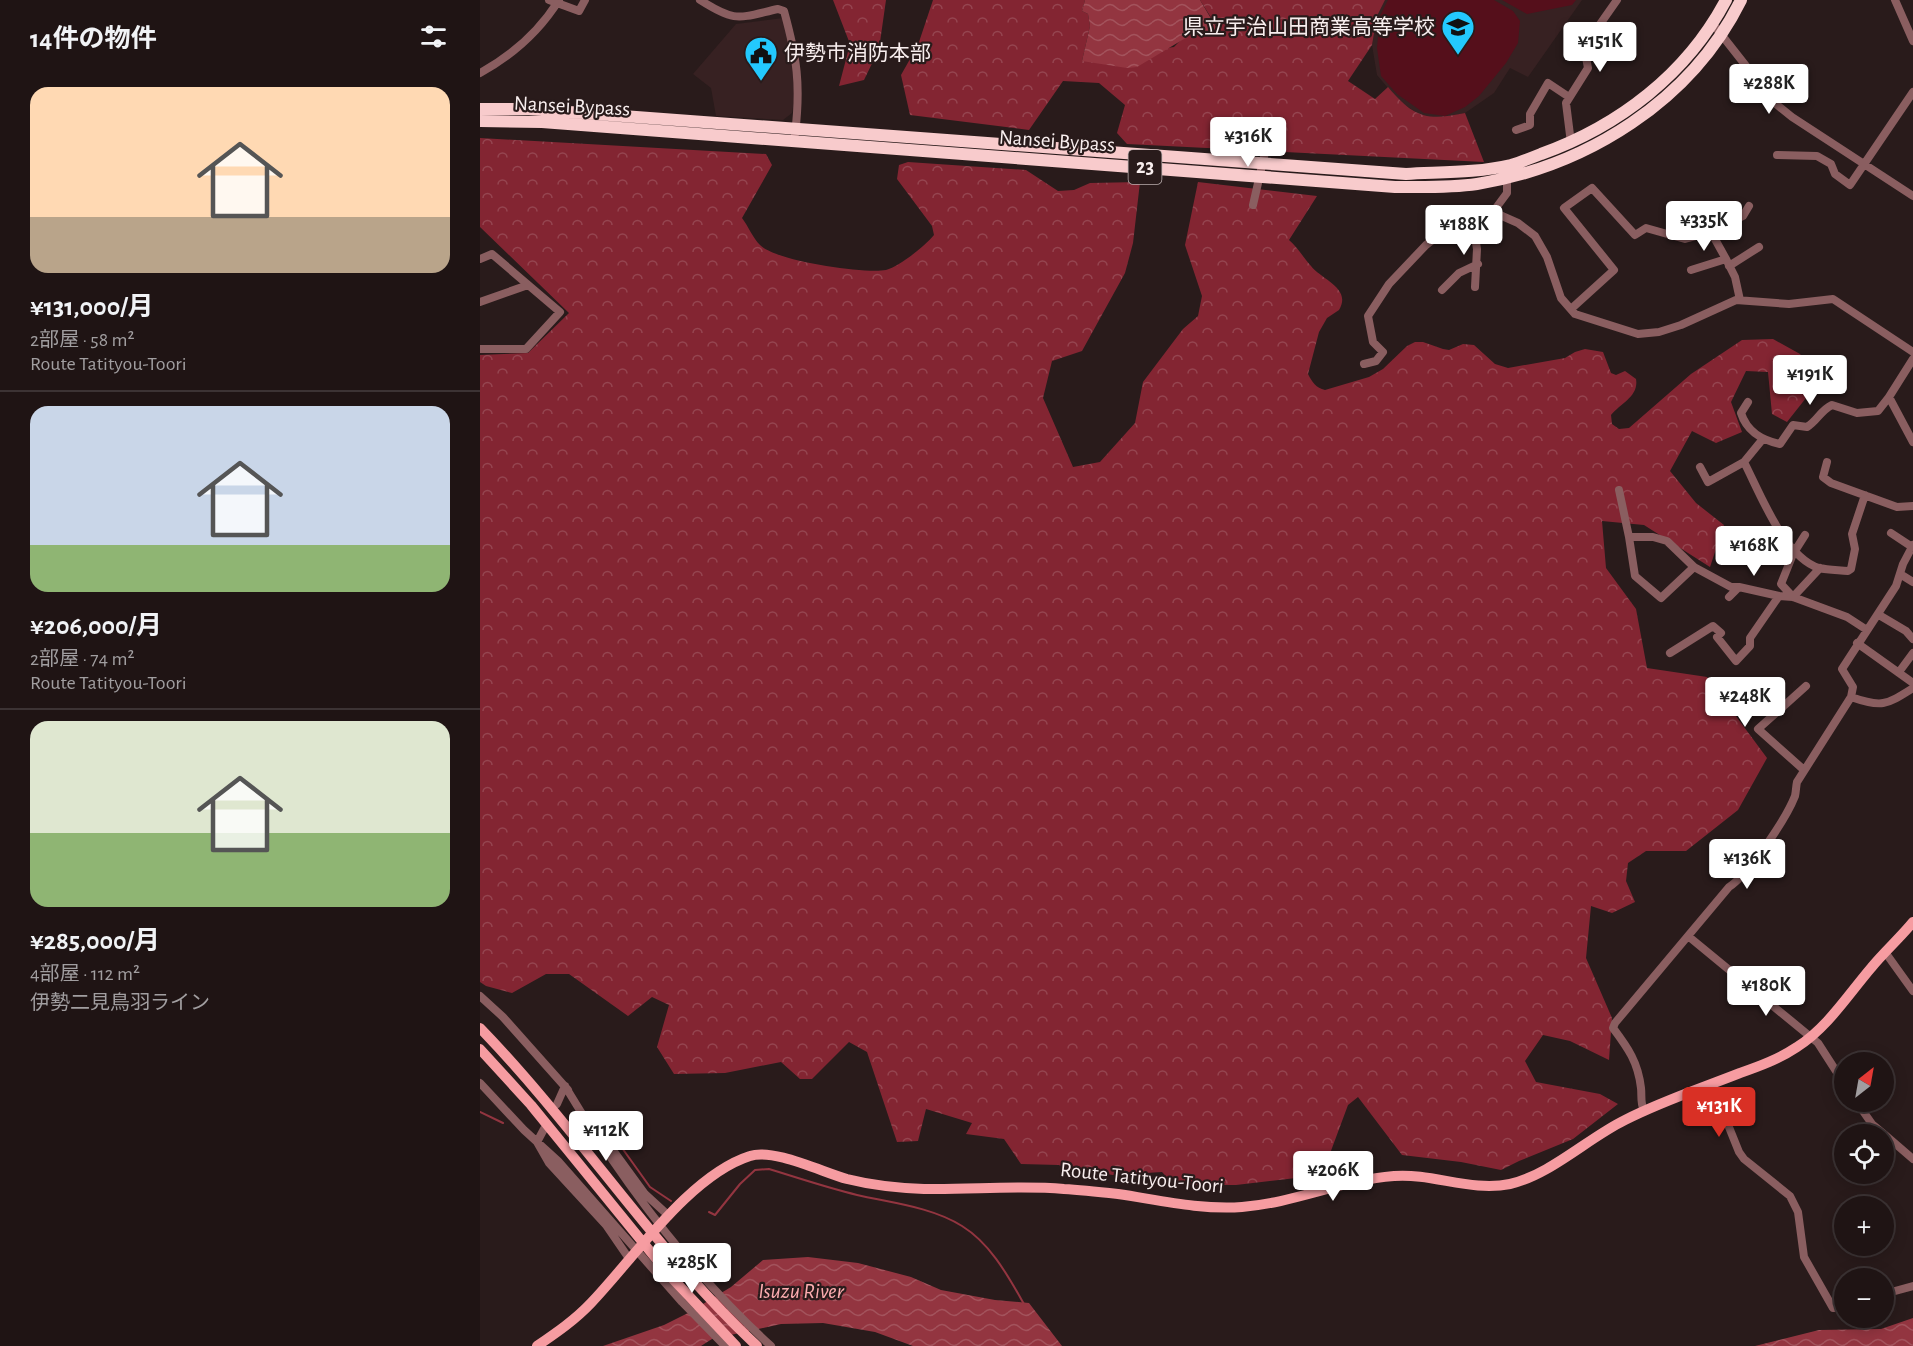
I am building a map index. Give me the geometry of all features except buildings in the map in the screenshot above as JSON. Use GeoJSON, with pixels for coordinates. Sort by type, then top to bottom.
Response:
{"type":"FeatureCollection","features":[{"type":"Feature","properties":{"kind":"highway","name":"Nansei Bypass"},"geometry":{"type":"LineString","coordinates":[[480,121],[795,134],[1406,174],[1466,171],[1511,165],[1571,143],[1628,111],[1669,78],[1713,24],[1726,0]]}},
{"type":"Feature","properties":{"kind":"highway","name":"Nansei Bypass"},"geometry":{"type":"LineString","coordinates":[[480,109],[529,109],[1395,187],[1443,188],[1507,178],[1569,158],[1631,124],[1675,89],[1721,36],[1741,0]]}},
{"type":"Feature","properties":{"kind":"main road","name":"Route Tatityou-Toori"},"geometry":{"type":"LineString","coordinates":[[537,1346],[562,1329],[589,1305],[627,1256],[685,1198],[739,1160],[759,1154],[776,1156],[850,1180],[878,1185],[924,1189],[1058,1188],[1215,1207],[1243,1207],[1283,1201],[1354,1182],[1392,1176],[1409,1176],[1475,1186],[1510,1184],[1527,1178],[1605,1130],[1644,1111],[1773,1060],[1812,1037],[1913,922]]}},
{"type":"Feature","properties":{"kind":"main road"},"geometry":{"type":"LineString","coordinates":[[480,1028],[566,1123],[699,1287],[754,1343]]}},
{"type":"Feature","properties":{"kind":"main road"},"geometry":{"type":"LineString","coordinates":[[480,1049],[531,1105],[635,1244],[671,1277],[736,1346]]}},
{"type":"Feature","properties":{"kind":"street"},"geometry":{"type":"LineString","coordinates":[[549,0],[579,11],[585,0]]}},
{"type":"Feature","properties":{"kind":"street"},"geometry":{"type":"LineString","coordinates":[[480,73],[504,59],[525,42],[540,27],[560,0]]}},
{"type":"Feature","properties":{"kind":"street"},"geometry":{"type":"LineString","coordinates":[[700,0],[735,18],[778,9],[784,11],[797,62],[799,94],[795,134]]}},
{"type":"Feature","properties":{"kind":"street"},"geometry":{"type":"LineString","coordinates":[[1571,143],[1566,103],[1588,68],[1584,48],[1617,0]]}},
{"type":"Feature","properties":{"kind":"street"},"geometry":{"type":"LineString","coordinates":[[1895,0],[1913,41]]}},
{"type":"Feature","properties":{"kind":"street"},"geometry":{"type":"LineString","coordinates":[[1713,24],[1776,104],[1792,117],[1913,196]]}},
{"type":"Feature","properties":{"kind":"street"},"geometry":{"type":"LineString","coordinates":[[1516,130],[1530,125],[1530,114],[1548,83],[1569,97]]}},
{"type":"Feature","properties":{"kind":"street"},"geometry":{"type":"LineString","coordinates":[[1777,156],[1817,156],[1831,164],[1835,174],[1850,185],[1913,92]]}},
{"type":"Feature","properties":{"kind":"street"},"geometry":{"type":"LineString","coordinates":[[1253,205],[1269,135]]}},
{"type":"Feature","properties":{"kind":"street"},"geometry":{"type":"LineString","coordinates":[[1364,364],[1376,361],[1383,352],[1373,342],[1368,316],[1389,284],[1433,239],[1449,231],[1473,224],[1493,212],[1507,194],[1507,178]]}},
{"type":"Feature","properties":{"kind":"street"},"geometry":{"type":"LineString","coordinates":[[1571,309],[1614,270],[1564,208],[1592,188],[1635,235],[1646,228],[1685,239],[1711,232],[1743,216],[1749,206]]}},
{"type":"Feature","properties":{"kind":"street"},"geometry":{"type":"LineString","coordinates":[[1493,212],[1518,223],[1535,236],[1547,257],[1561,298],[1575,314],[1638,334],[1659,332],[1681,325],[1717,307],[1740,300],[1789,304],[1833,298],[1913,352]]}},
{"type":"Feature","properties":{"kind":"street"},"geometry":{"type":"LineString","coordinates":[[1473,224],[1478,264],[1475,287]]}},
{"type":"Feature","properties":{"kind":"street"},"geometry":{"type":"LineString","coordinates":[[1711,232],[1735,277],[1740,300]]}},
{"type":"Feature","properties":{"kind":"street"},"geometry":{"type":"LineString","coordinates":[[1691,270],[1727,263],[1759,247]]}},
{"type":"Feature","properties":{"kind":"street"},"geometry":{"type":"LineString","coordinates":[[480,259],[492,255],[560,312],[526,349],[480,349]]}},
{"type":"Feature","properties":{"kind":"street"},"geometry":{"type":"LineString","coordinates":[[1442,290],[1460,273],[1478,264]]}},
{"type":"Feature","properties":{"kind":"street"},"geometry":{"type":"LineString","coordinates":[[480,302],[528,285]]}},
{"type":"Feature","properties":{"kind":"street"},"geometry":{"type":"LineString","coordinates":[[1748,402],[1741,413],[1744,423],[1762,440],[1780,444],[1794,425],[1807,427],[1814,423],[1824,409],[1832,405],[1857,413],[1878,411],[1889,398],[1913,359]]}},
{"type":"Feature","properties":{"kind":"street"},"geometry":{"type":"LineString","coordinates":[[1889,398],[1913,442]]}},
{"type":"Feature","properties":{"kind":"street"},"geometry":{"type":"LineString","coordinates":[[1700,467],[1708,482],[1744,462],[1762,440]]}},
{"type":"Feature","properties":{"kind":"street"},"geometry":{"type":"LineString","coordinates":[[1744,462],[1776,526],[1803,560],[1820,568],[1848,571],[1851,569],[1855,549],[1852,534],[1865,495]]}},
{"type":"Feature","properties":{"kind":"street"},"geometry":{"type":"LineString","coordinates":[[1827,462],[1823,477],[1832,483],[1897,507],[1913,506]]}},
{"type":"Feature","properties":{"kind":"street"},"geometry":{"type":"LineString","coordinates":[[1618,490],[1635,576],[1661,598],[1694,567]]}},
{"type":"Feature","properties":{"kind":"street"},"geometry":{"type":"LineString","coordinates":[[1644,1111],[1640,1103],[1641,1087],[1633,1054],[1614,1028],[1615,1023],[1764,848],[1796,795],[1797,782],[1851,697],[1853,687],[1842,669],[1896,586],[1913,546],[1891,533]]}},
{"type":"Feature","properties":{"kind":"street"},"geometry":{"type":"LineString","coordinates":[[1793,597],[1781,584],[1795,550],[1805,535]]}},
{"type":"Feature","properties":{"kind":"street"},"geometry":{"type":"LineString","coordinates":[[1629,537],[1653,537],[1667,541],[1694,567],[1731,586],[1793,597],[1847,617],[1867,630]]}},
{"type":"Feature","properties":{"kind":"street"},"geometry":{"type":"LineString","coordinates":[[1793,597],[1820,568]]}},
{"type":"Feature","properties":{"kind":"street"},"geometry":{"type":"LineString","coordinates":[[1900,574],[1913,582]]}},
{"type":"Feature","properties":{"kind":"street"},"geometry":{"type":"LineString","coordinates":[[1729,597],[1739,587]]}},
{"type":"Feature","properties":{"kind":"street"},"geometry":{"type":"LineString","coordinates":[[1670,653],[1713,626],[1721,633],[1717,637],[1736,661],[1750,646],[1750,638],[1779,596]]}},
{"type":"Feature","properties":{"kind":"street"},"geometry":{"type":"LineString","coordinates":[[1879,615],[1906,631],[1913,639]]}},
{"type":"Feature","properties":{"kind":"street"},"geometry":{"type":"LineString","coordinates":[[1851,697],[1871,704],[1889,703],[1913,686],[1899,672],[1857,643]]}},
{"type":"Feature","properties":{"kind":"street"},"geometry":{"type":"LineString","coordinates":[[1899,672],[1913,653]]}},
{"type":"Feature","properties":{"kind":"street"},"geometry":{"type":"LineString","coordinates":[[1804,770],[1758,729],[1806,686]]}},
{"type":"Feature","properties":{"kind":"street"},"geometry":{"type":"LineString","coordinates":[[1688,936],[1812,1037],[1834,1068]]}},
{"type":"Feature","properties":{"kind":"street"},"geometry":{"type":"LineString","coordinates":[[1885,952],[1913,991]]}},
{"type":"Feature","properties":{"kind":"street"},"geometry":{"type":"LineString","coordinates":[[480,996],[503,1017],[580,1103],[645,1194],[669,1216]]}},
{"type":"Feature","properties":{"kind":"street"},"geometry":{"type":"LineString","coordinates":[[480,1083],[558,1161],[635,1244],[681,1302],[725,1346]]}},
{"type":"Feature","properties":{"kind":"street"},"geometry":{"type":"LineString","coordinates":[[1712,1085],[1739,1152],[1744,1159],[1790,1196],[1798,1212],[1804,1257],[1834,1308]]}},
{"type":"Feature","properties":{"kind":"street"},"geometry":{"type":"LineString","coordinates":[[557,1104],[565,1086]]}},
{"type":"Feature","properties":{"kind":"street"},"geometry":{"type":"LineString","coordinates":[[565,1086],[590,1128],[674,1244],[726,1302],[771,1346]]}},
{"type":"Feature","properties":{"kind":"street"},"geometry":{"type":"LineString","coordinates":[[537,1142],[544,1129]]}},
{"type":"Feature","properties":{"kind":"street"},"geometry":{"type":"LineString","coordinates":[[537,1142],[549,1163],[606,1225],[627,1256]]}},
{"type":"Feature","properties":{"kind":"street"},"geometry":{"type":"LineString","coordinates":[[1894,1143],[1913,1159]]}},
{"type":"Feature","properties":{"kind":"street"},"geometry":{"type":"LineString","coordinates":[[1894,1291],[1913,1286]]}},
{"type":"Feature","properties":{"kind":"shaded area","name":"県立宇治山田商業高等学校"},"geometry":{"type":"Polygon","coordinates":[[[1385,0],[1582,0],[1528,77],[1510,68],[1494,93],[1465,113],[1442,118],[1423,117],[1399,101],[1377,75],[1372,45],[1377,16],[1385,0]]]}},
{"type":"Feature","properties":{"kind":"shaded area","name":"県立宇治山田商業高等学校"},"geometry":{"type":"Polygon","coordinates":[[[1388,0],[1494,0],[1513,11],[1520,21],[1518,43],[1506,63],[1479,96],[1465,107],[1445,116],[1424,113],[1397,94],[1381,76],[1377,48],[1380,16],[1388,0]]]}},
{"type":"Feature","properties":{"kind":"shaded area"},"geometry":{"type":"Polygon","coordinates":[[[1502,0],[1576,0],[1572,5],[1527,14],[1502,0]]]}},
{"type":"Feature","properties":{"kind":"shaded area"},"geometry":{"type":"Polygon","coordinates":[[[783,18],[795,66],[795,95],[792,113],[783,120],[716,116],[711,88],[693,74],[736,24],[783,18]]]}},
{"type":"Feature","properties":{"kind":"green space"},"geometry":{"type":"Polygon","coordinates":[[[833,0],[886,0],[879,49],[864,80],[839,86],[850,44],[833,0]]]}},
{"type":"Feature","properties":{"kind":"green space"},"geometry":{"type":"Polygon","coordinates":[[[933,0],[1085,0],[1082,11],[1088,14],[1090,26],[1082,61],[1174,47],[1188,36],[1196,34],[1206,36],[1217,27],[1200,0],[1385,0],[1377,16],[1372,45],[1348,81],[1375,99],[1388,87],[1406,105],[1422,115],[1441,117],[1465,113],[1484,162],[1127,144],[1117,133],[1125,105],[1099,83],[1063,81],[1029,130],[910,115],[901,75],[918,45],[933,0]]]}},
{"type":"Feature","properties":{"kind":"green space"},"geometry":{"type":"Polygon","coordinates":[[[480,138],[766,154],[772,165],[742,218],[757,242],[769,251],[801,261],[859,270],[875,271],[892,268],[925,245],[934,235],[932,226],[897,179],[899,165],[908,162],[1026,170],[1058,191],[1074,190],[1090,183],[1140,182],[1133,243],[1125,273],[1082,351],[1052,361],[1043,398],[1073,467],[1100,462],[1135,423],[1143,382],[1183,329],[1198,316],[1202,296],[1185,245],[1198,182],[1317,196],[1289,240],[1308,263],[1334,285],[1342,296],[1339,310],[1327,318],[1319,332],[1308,374],[1319,388],[1325,390],[1369,377],[1383,369],[1407,346],[1415,342],[1423,342],[1449,350],[1463,344],[1474,345],[1495,364],[1508,368],[1565,358],[1585,349],[1603,352],[1611,373],[1616,375],[1625,371],[1636,379],[1632,395],[1611,415],[1612,424],[1619,429],[1629,428],[1691,374],[1742,340],[1773,339],[1800,354],[1821,379],[1787,422],[1772,414],[1768,372],[1746,371],[1731,402],[1742,432],[1716,443],[1692,431],[1670,471],[1696,503],[1724,525],[1710,567],[1644,525],[1602,521],[1606,568],[1636,609],[1647,668],[1707,677],[1767,758],[1738,810],[1686,851],[1646,851],[1628,863],[1626,881],[1635,902],[1612,913],[1591,906],[1586,958],[1612,1018],[1609,1060],[1570,1041],[1543,1035],[1525,1061],[1536,1082],[1600,1094],[1618,1104],[1573,1139],[1501,1170],[1461,1162],[1402,1155],[1358,1097],[1348,1105],[1322,1175],[1236,1185],[1174,1185],[1162,1172],[1113,1175],[1065,1168],[1059,1165],[1021,1164],[1004,1139],[966,1134],[972,1123],[926,1109],[918,1141],[897,1142],[867,1052],[849,1042],[812,1079],[800,1079],[781,1062],[725,1073],[674,1074],[657,1047],[669,1005],[652,997],[628,1016],[569,974],[546,974],[512,993],[486,986],[480,982],[480,355],[528,353],[569,313],[480,227],[480,138]]]}},
{"type":"Feature","properties":{"kind":"water"},"geometry":{"type":"Polygon","coordinates":[[[1085,0],[1200,0],[1219,32],[1206,36],[1194,33],[1137,67],[1127,68],[1082,61],[1090,26],[1088,14],[1082,11],[1085,0]]]}},
{"type":"Feature","properties":{"kind":"water","name":"Isuzu River"},"geometry":{"type":"Polygon","coordinates":[[[808,1257],[858,1263],[911,1277],[941,1290],[995,1300],[1029,1303],[1062,1346],[913,1346],[875,1332],[823,1323],[781,1324],[712,1339],[701,1346],[603,1346],[664,1325],[688,1313],[731,1287],[763,1260],[808,1257]]]}},
{"type":"Feature","properties":{"kind":"water"},"geometry":{"type":"Polygon","coordinates":[[[1913,1318],[1913,1346],[1755,1346],[1819,1330],[1881,1329],[1894,1328],[1894,1325],[1913,1318]]]}},
{"type":"Feature","properties":{"kind":"waterway"},"geometry":{"type":"LineString","coordinates":[[480,1112],[503,1123]]}},
{"type":"Feature","properties":{"kind":"waterway"},"geometry":{"type":"LineString","coordinates":[[602,1120],[650,1187],[671,1201]]}},
{"type":"Feature","properties":{"kind":"waterway"},"geometry":{"type":"LineString","coordinates":[[709,1212],[715,1215],[740,1184],[755,1170],[769,1169],[846,1192],[925,1210],[962,1226],[982,1242],[998,1261],[1024,1304]]}},
{"type":"Feature","properties":{"kind":"place","name":"県立宇治山田商業高等学校"},"geometry":{"type":"Point","coordinates":[1458,56]}},
{"type":"Feature","properties":{"kind":"place","name":"伊勢市消防本部"},"geometry":{"type":"Point","coordinates":[761,82]}}]}
